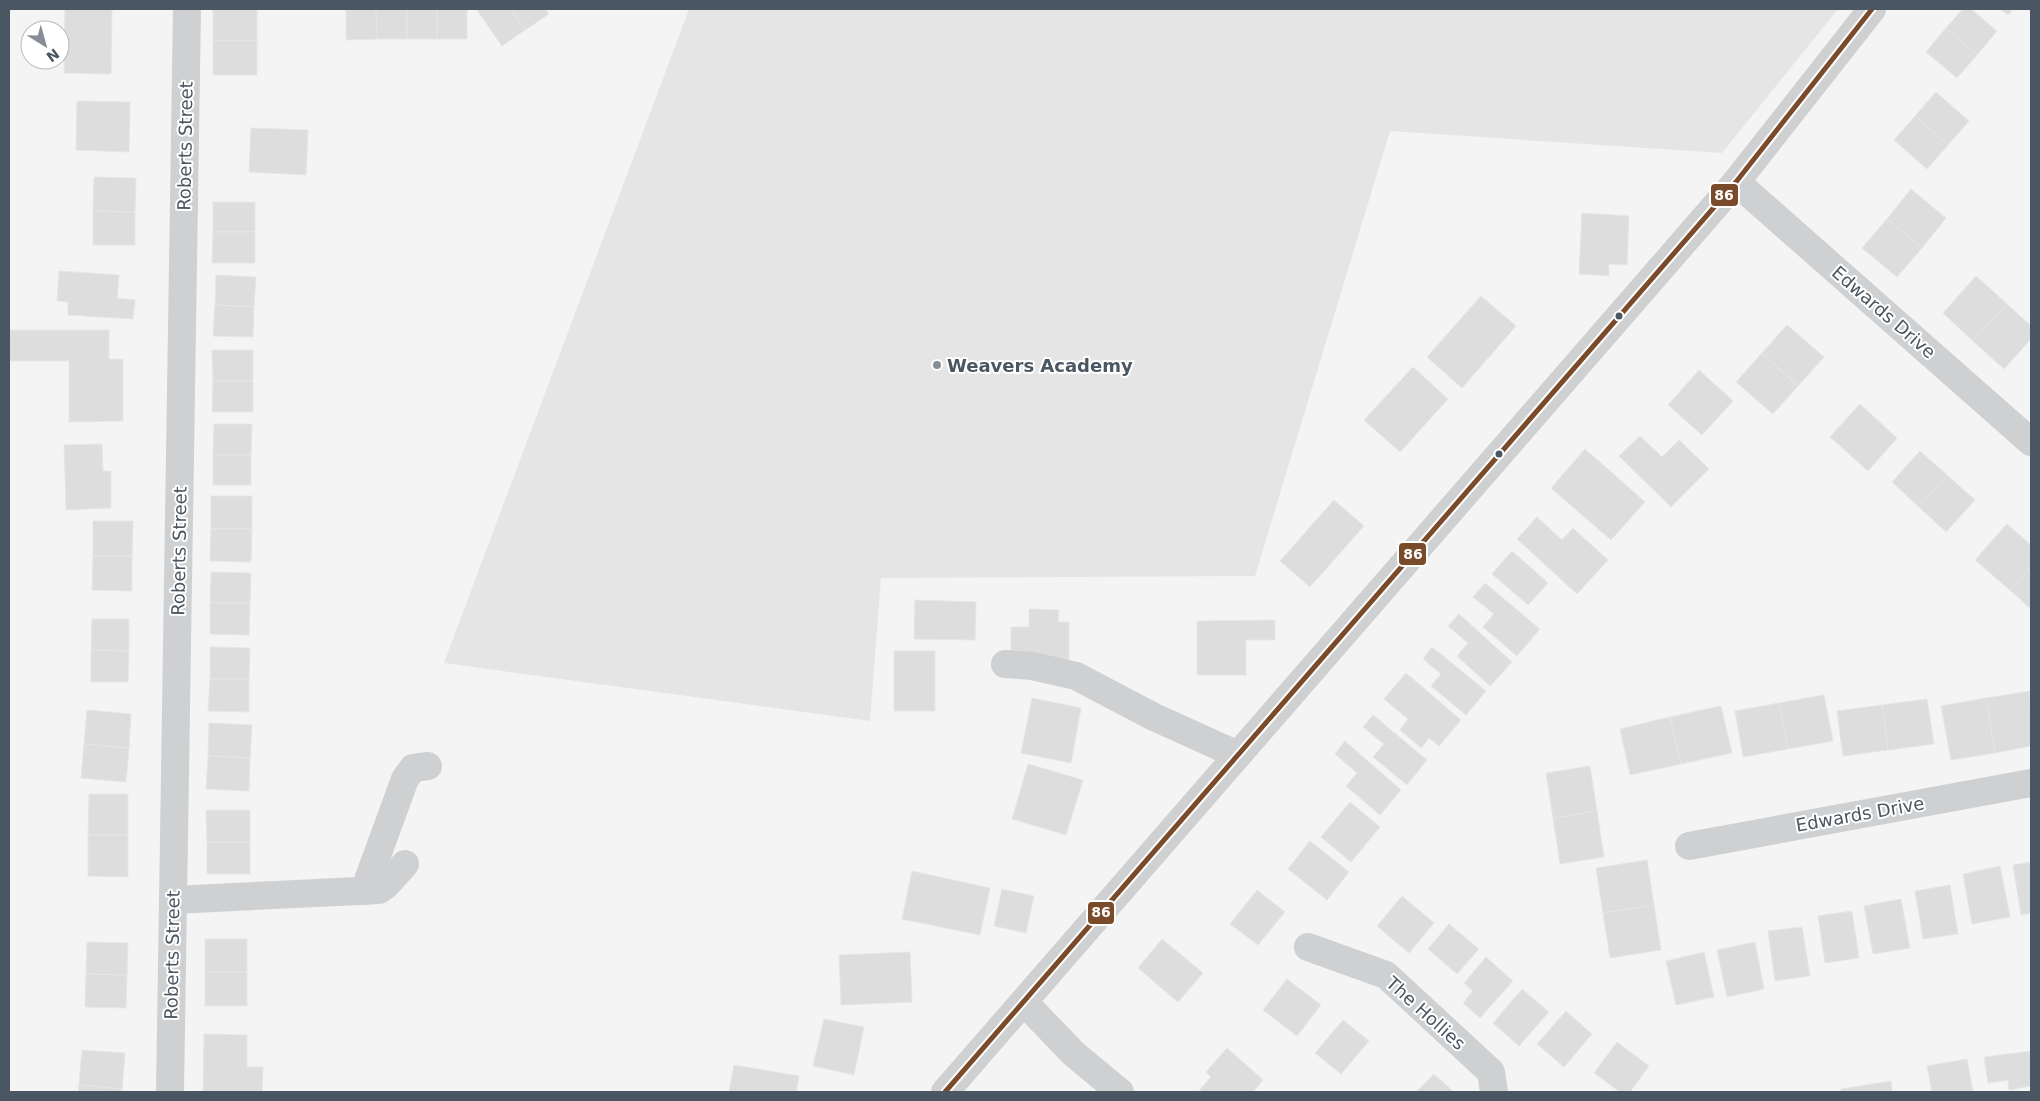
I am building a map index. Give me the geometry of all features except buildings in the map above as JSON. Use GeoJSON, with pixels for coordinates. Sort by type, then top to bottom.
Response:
{"type":"FeatureCollection","features":[{"type":"Feature","properties":{"kind":"street","name":"Roberts Street"},"geometry":{"type":"LineString","coordinates":[[170,1092],[187,9]]}},
{"type":"Feature","properties":{"kind":"street"},"geometry":{"type":"LineString","coordinates":[[945,1092],[1736,182],[1872,9]]}},
{"type":"Feature","properties":{"kind":"street","name":"Edwards Drive"},"geometry":{"type":"LineString","coordinates":[[1736,182],[2031,442]]}},
{"type":"Feature","properties":{"kind":"street"},"geometry":{"type":"LineString","coordinates":[[1005,664],[1032,666],[1076,676],[1154,717],[1238,755]]}},
{"type":"Feature","properties":{"kind":"street"},"geometry":{"type":"LineString","coordinates":[[364,891],[404,778],[413,768],[428,766]]}},
{"type":"Feature","properties":{"kind":"street","name":"Edwards Drive"},"geometry":{"type":"LineString","coordinates":[[1689,846],[2031,783]]}},
{"type":"Feature","properties":{"kind":"street"},"geometry":{"type":"LineString","coordinates":[[173,900],[378,890],[386,885],[405,864]]}},
{"type":"Feature","properties":{"kind":"street","name":"The Hollies"},"geometry":{"type":"LineString","coordinates":[[1308,946],[1386,975],[1491,1072],[1494,1092]]}},
{"type":"Feature","properties":{"kind":"street"},"geometry":{"type":"LineString","coordinates":[[1024,1002],[1074,1054],[1120,1092]]}},
{"type":"Feature","properties":{"kind":"shaded area","name":"Weavers Academy"},"geometry":{"type":"Polygon","coordinates":[[[689,9],[1838,9],[1722,153],[1390,131],[1255,576],[881,578],[870,721],[444,663],[689,9]]]}},
{"type":"Feature","properties":{"kind":"transit line","name":"86"},"geometry":{"type":"LineString","coordinates":[[945,1092],[1736,182],[1872,9]]}},
{"type":"Feature","properties":{"kind":"place","name":"Weavers Academy"},"geometry":{"type":"Point","coordinates":[937,365]}}]}
